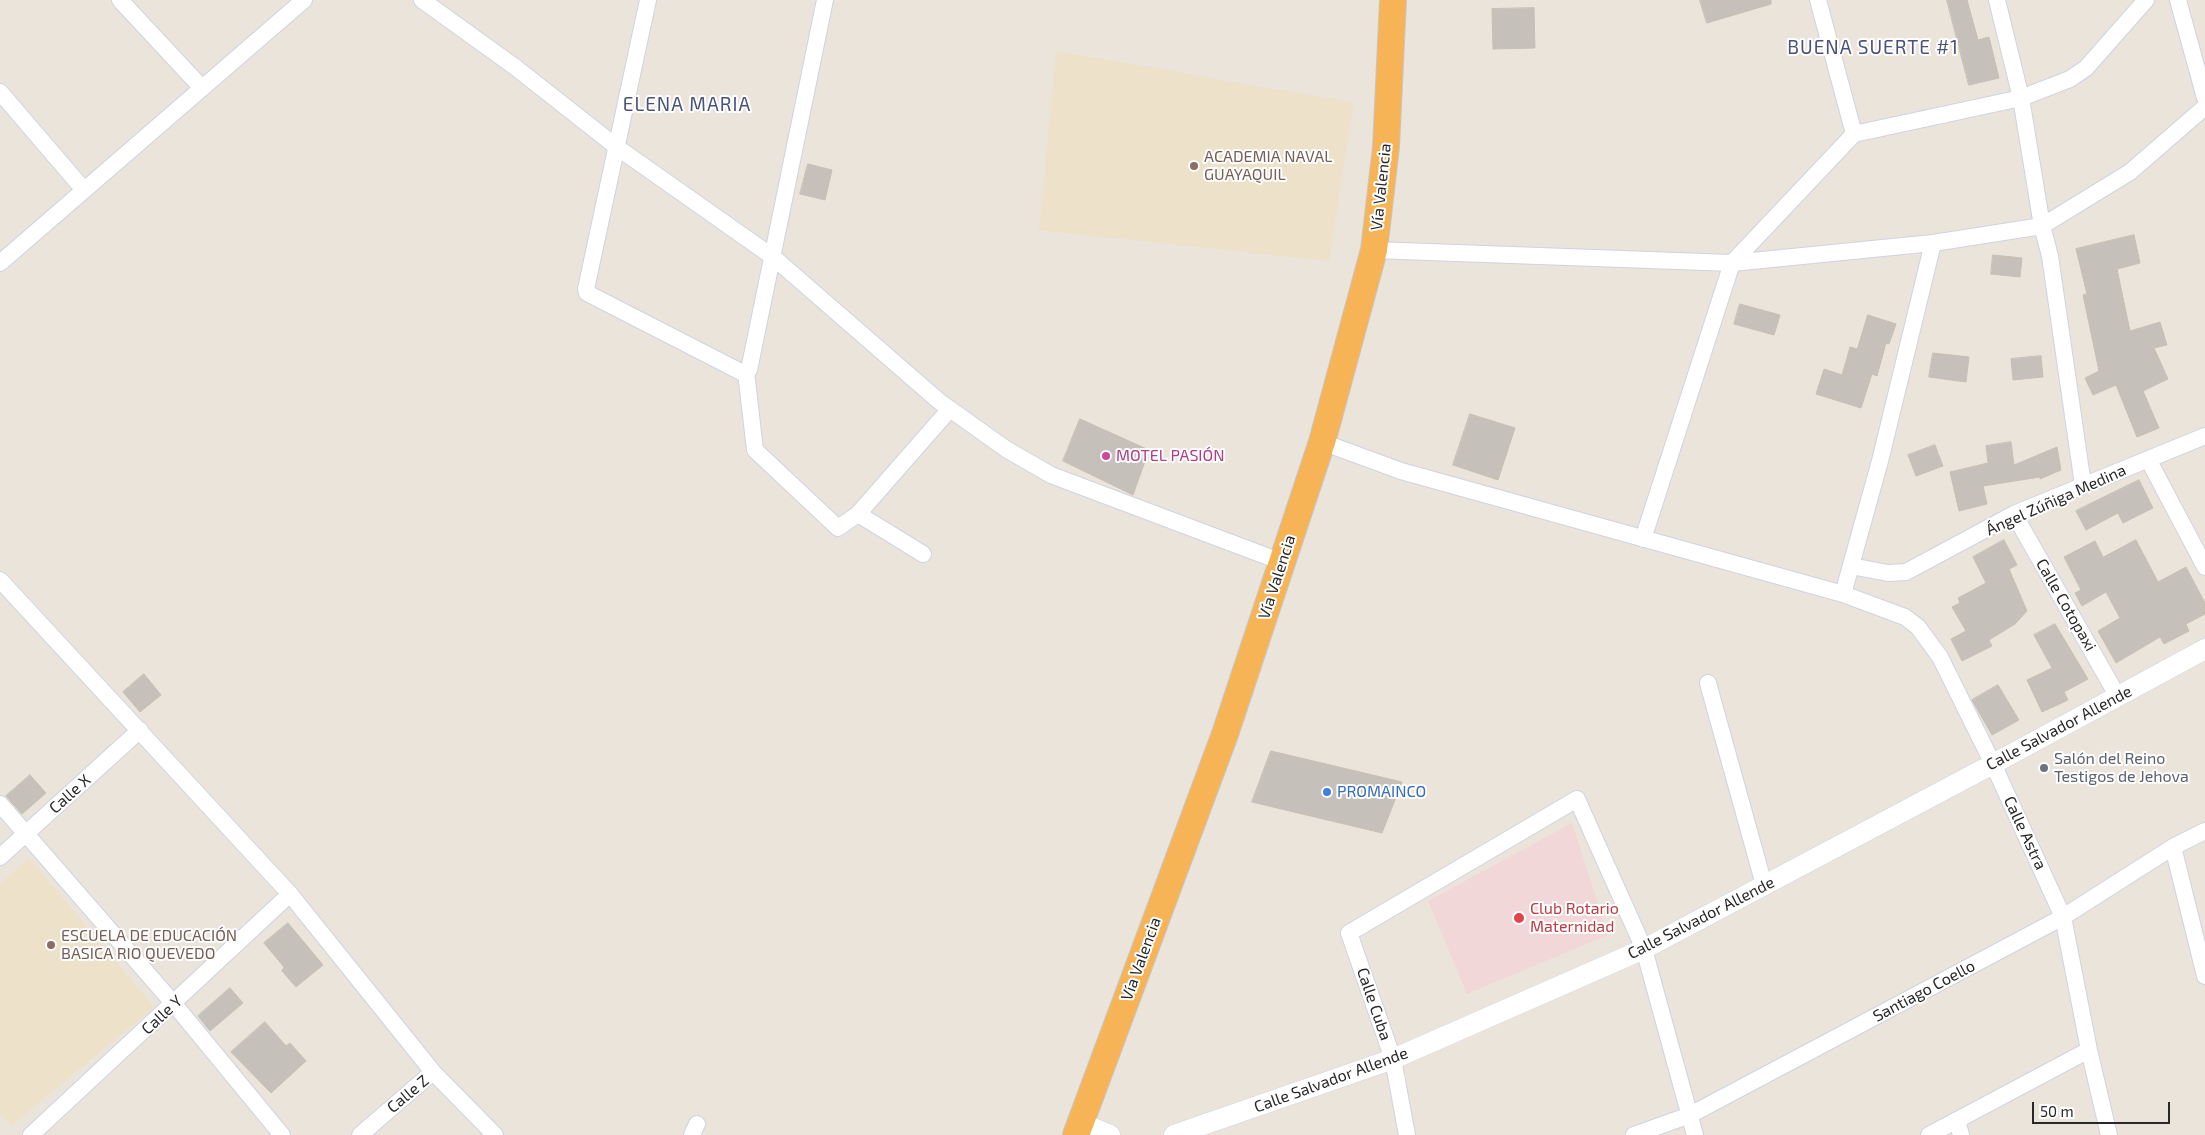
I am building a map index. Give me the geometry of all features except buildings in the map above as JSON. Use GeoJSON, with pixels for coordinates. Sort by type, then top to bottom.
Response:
{"type":"FeatureCollection","features":[{"type":"Feature","properties":{"kind":"highway","name":"Vía Valencia"},"geometry":{"type":"LineString","coordinates":[[1079,1129],[1225,734],[1322,442],[1374,250],[1386,147],[1392,0]]}},
{"type":"Feature","properties":{"kind":"street"},"geometry":{"type":"LineString","coordinates":[[120,0],[202,88]]}},
{"type":"Feature","properties":{"kind":"street"},"geometry":{"type":"LineString","coordinates":[[0,263],[304,0]]}},
{"type":"Feature","properties":{"kind":"street"},"geometry":{"type":"LineString","coordinates":[[422,0],[515,67],[618,148],[773,257],[950,409],[1006,449],[1051,475],[1282,562]]}},
{"type":"Feature","properties":{"kind":"street"},"geometry":{"type":"LineString","coordinates":[[648,0],[618,148],[586,284],[587,293],[743,373],[746,372]]}},
{"type":"Feature","properties":{"kind":"street"},"geometry":{"type":"LineString","coordinates":[[826,0],[749,370],[746,372],[755,450],[838,528],[858,514],[950,409]]}},
{"type":"Feature","properties":{"kind":"street"},"geometry":{"type":"LineString","coordinates":[[1818,0],[1854,134]]}},
{"type":"Feature","properties":{"kind":"street"},"geometry":{"type":"LineString","coordinates":[[1997,0],[2021,98],[2042,226],[2050,256],[2083,485]]}},
{"type":"Feature","properties":{"kind":"street"},"geometry":{"type":"LineString","coordinates":[[1643,539],[1732,263],[1854,134],[2021,98],[2070,80],[2086,68],[2146,0]]}},
{"type":"Feature","properties":{"kind":"street"},"geometry":{"type":"LineString","coordinates":[[2178,0],[2205,98]]}},
{"type":"Feature","properties":{"kind":"street"},"geometry":{"type":"LineString","coordinates":[[0,92],[84,190]]}},
{"type":"Feature","properties":{"kind":"street"},"geometry":{"type":"LineString","coordinates":[[1374,250],[1732,263],[1933,243],[2042,226],[2130,172],[2205,107]]}},
{"type":"Feature","properties":{"kind":"street"},"geometry":{"type":"LineString","coordinates":[[1843,594],[1880,461],[1933,243]]}},
{"type":"Feature","properties":{"kind":"street","name":"Ángel Zúñiga Medina"},"geometry":{"type":"LineString","coordinates":[[1851,566],[1888,574],[1906,572],[2014,514],[2205,436]]}},
{"type":"Feature","properties":{"kind":"street","name":"Calle Astra"},"geometry":{"type":"LineString","coordinates":[[1322,442],[1401,471],[1843,594],[1906,617],[1918,627],[1940,657],[1993,764],[2063,917],[2089,1050],[2109,1135]]}},
{"type":"Feature","properties":{"kind":"street"},"geometry":{"type":"LineString","coordinates":[[2148,459],[2205,567]]}},
{"type":"Feature","properties":{"kind":"street"},"geometry":{"type":"LineString","coordinates":[[858,514],[923,554]]}},
{"type":"Feature","properties":{"kind":"street","name":"Calle Cotopaxi"},"geometry":{"type":"LineString","coordinates":[[2014,514],[2118,697]]}},
{"type":"Feature","properties":{"kind":"street"},"geometry":{"type":"LineString","coordinates":[[0,580],[290,894],[433,1072],[495,1135]]}},
{"type":"Feature","properties":{"kind":"street","name":"Calle Salvador Allende"},"geometry":{"type":"LineString","coordinates":[[1174,1135],[1393,1059],[1644,949],[2205,649]]}},
{"type":"Feature","properties":{"kind":"street"},"geometry":{"type":"LineString","coordinates":[[1708,683],[1764,885]]}},
{"type":"Feature","properties":{"kind":"street","name":"Calle X"},"geometry":{"type":"LineString","coordinates":[[0,857],[140,730]]}},
{"type":"Feature","properties":{"kind":"street","name":"Calle Cuba"},"geometry":{"type":"LineString","coordinates":[[1407,1135],[1393,1059],[1349,933],[1577,799],[1644,949]]}},
{"type":"Feature","properties":{"kind":"street"},"geometry":{"type":"LineString","coordinates":[[0,804],[174,1004],[282,1135]]}},
{"type":"Feature","properties":{"kind":"street","name":"Santiago Coello"},"geometry":{"type":"LineString","coordinates":[[1634,1135],[1690,1115],[2063,917],[2173,846],[2205,831]]}},
{"type":"Feature","properties":{"kind":"street"},"geometry":{"type":"LineString","coordinates":[[2173,846],[2205,976]]}},
{"type":"Feature","properties":{"kind":"street","name":"Calle Y"},"geometry":{"type":"LineString","coordinates":[[31,1135],[174,1004],[290,894]]}},
{"type":"Feature","properties":{"kind":"street"},"geometry":{"type":"LineString","coordinates":[[1644,949],[1695,1135]]}},
{"type":"Feature","properties":{"kind":"street"},"geometry":{"type":"LineString","coordinates":[[1929,1135],[1959,1127],[2089,1050]]}},
{"type":"Feature","properties":{"kind":"street","name":"Calle Z"},"geometry":{"type":"LineString","coordinates":[[360,1135],[433,1072]]}},
{"type":"Feature","properties":{"kind":"street"},"geometry":{"type":"LineString","coordinates":[[1079,1129],[1110,1135]]}},
{"type":"Feature","properties":{"kind":"shaded area","name":"ACADEMIA NAVAL GUAYAQUIL"},"geometry":{"type":"Polygon","coordinates":[[[1056,51],[1354,103],[1329,261],[1039,230],[1056,51]]]}},
{"type":"Feature","properties":{"kind":"shaded area","name":"Club Rotario Maternidad"},"geometry":{"type":"Polygon","coordinates":[[[1572,823],[1608,935],[1467,994],[1428,901],[1572,823]]]}},
{"type":"Feature","properties":{"kind":"shaded area","name":"ESCUELA DE EDUCACIÓN BASICA RIO QUEVEDO"},"geometry":{"type":"Polygon","coordinates":[[[29,858],[154,1007],[11,1126],[0,1113],[0,884],[29,858]]]}},
{"type":"Feature","properties":{"kind":"place","name":"ACADEMIA NAVAL GUAYAQUIL"},"geometry":{"type":"Point","coordinates":[1194,166]}},
{"type":"Feature","properties":{"kind":"place","name":"MOTEL PASIÓN"},"geometry":{"type":"Point","coordinates":[1106,456]}},
{"type":"Feature","properties":{"kind":"place","name":"Salón del Reino Testigos de Jehova"},"geometry":{"type":"Point","coordinates":[2044,768]}},
{"type":"Feature","properties":{"kind":"place","name":"PROMAINCO"},"geometry":{"type":"Point","coordinates":[1327,792]}},
{"type":"Feature","properties":{"kind":"place","name":"Club Rotario Maternidad"},"geometry":{"type":"Point","coordinates":[1519,918]}},
{"type":"Feature","properties":{"kind":"place","name":"ESCUELA DE EDUCACIÓN BASICA RIO QUEVEDO"},"geometry":{"type":"Point","coordinates":[51,945]}},
{"type":"Feature","properties":{"kind":"district","name":"BUENA SUERTE #1"},"geometry":{"type":"Point","coordinates":[1873,48]}},
{"type":"Feature","properties":{"kind":"district","name":"ELENA MARIA"},"geometry":{"type":"Point","coordinates":[687,105]}}]}
